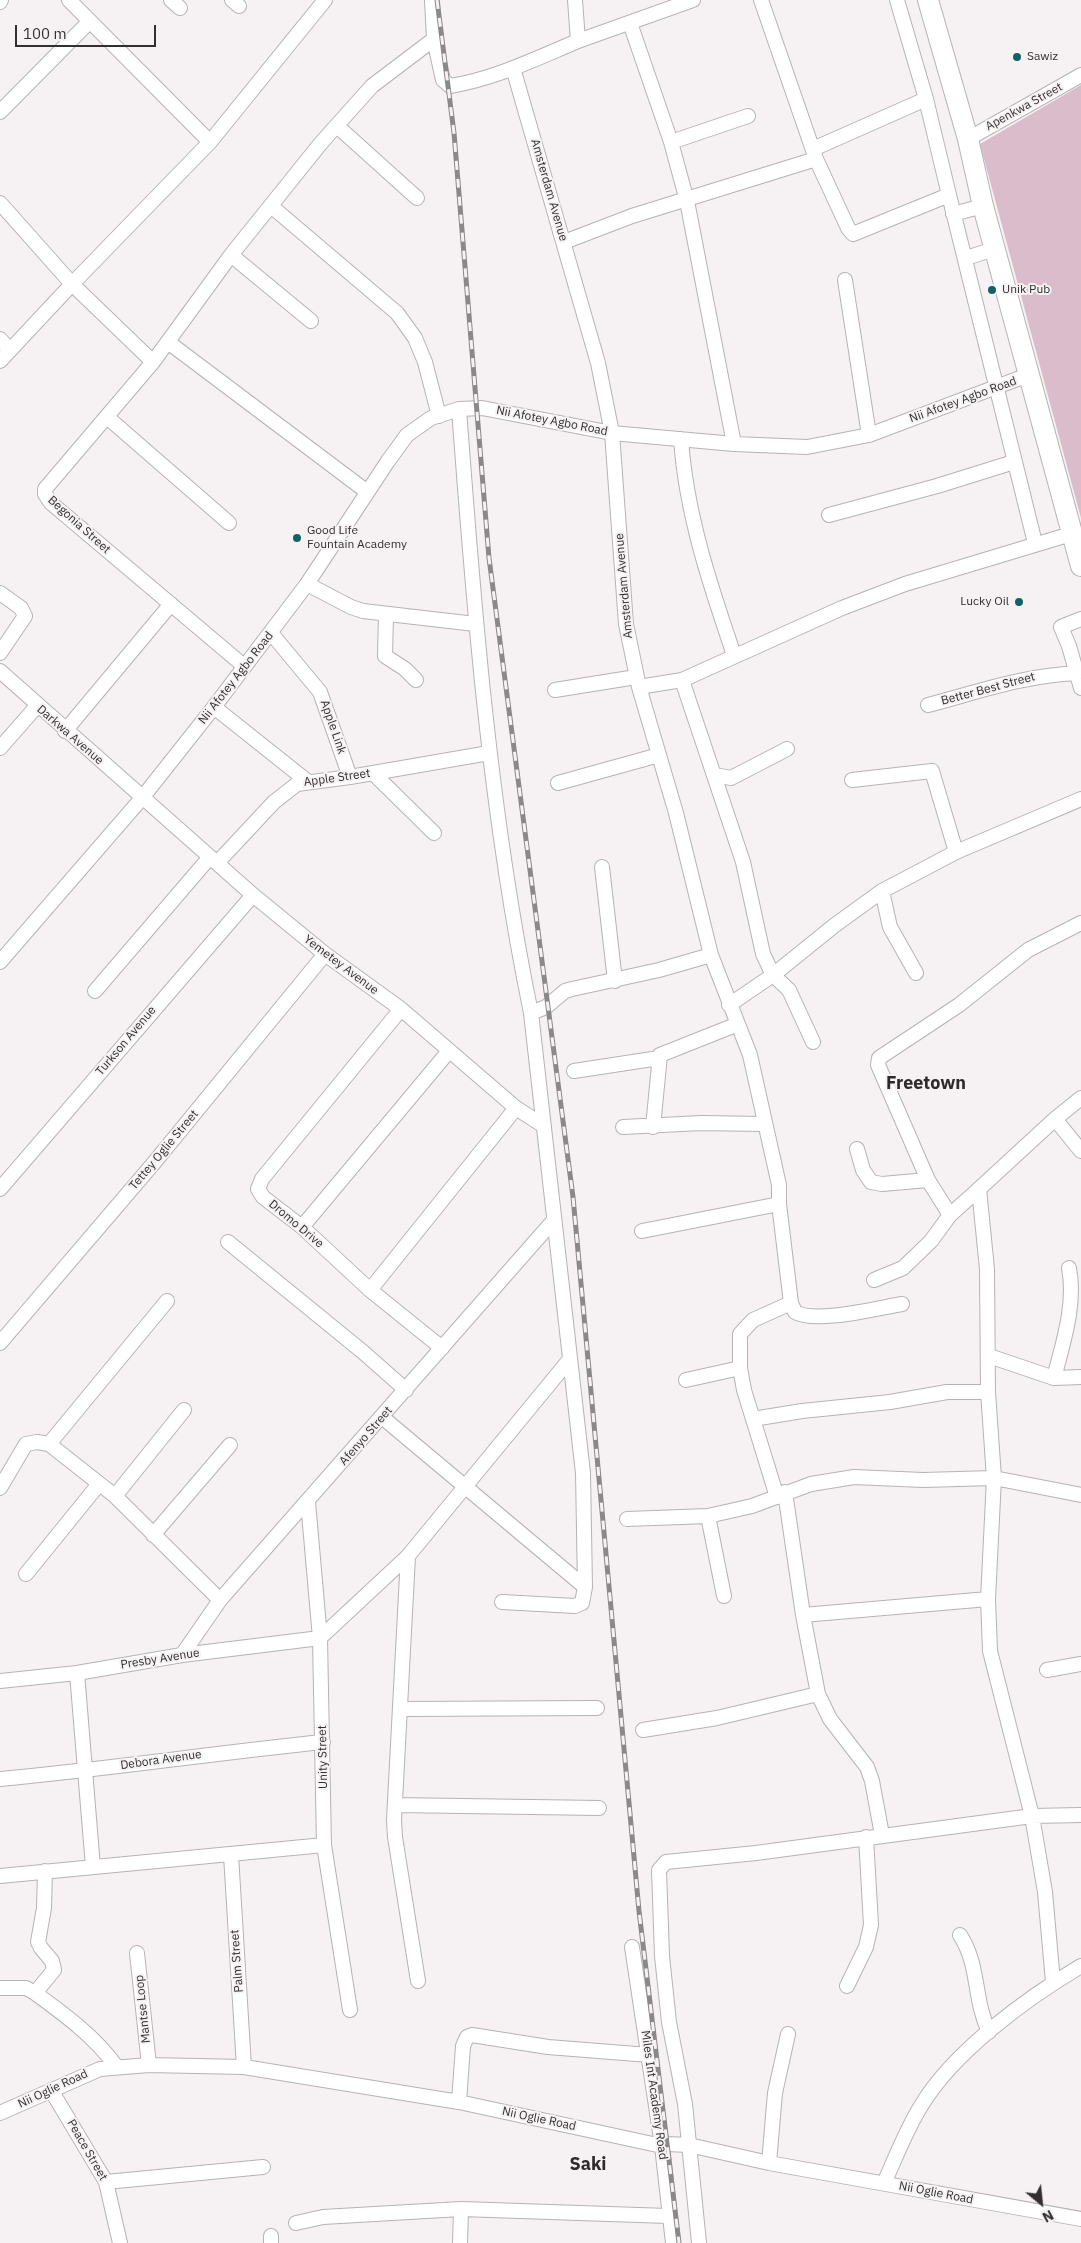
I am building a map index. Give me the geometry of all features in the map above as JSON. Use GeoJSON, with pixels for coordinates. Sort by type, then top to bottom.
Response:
{"type":"FeatureCollection","features":[{"type":"Feature","properties":{"kind":"highway"},"geometry":{"type":"LineString","coordinates":[[928,0],[968,139],[994,249],[1081,566]]}},
{"type":"Feature","properties":{"kind":"street"},"geometry":{"type":"LineString","coordinates":[[69,0],[210,142]]}},
{"type":"Feature","properties":{"kind":"street"},"geometry":{"type":"LineString","coordinates":[[0,361],[5,344],[72,284],[210,142],[323,0]]}},
{"type":"Feature","properties":{"kind":"street"},"geometry":{"type":"LineString","coordinates":[[432,0],[434,39],[443,80],[450,86],[514,68],[578,40],[630,23],[687,1]]}},
{"type":"Feature","properties":{"kind":"street"},"geometry":{"type":"LineString","coordinates":[[575,0],[578,40]]}},
{"type":"Feature","properties":{"kind":"street"},"geometry":{"type":"LineString","coordinates":[[761,0],[815,154],[848,228],[853,234],[948,195]]}},
{"type":"Feature","properties":{"kind":"street"},"geometry":{"type":"LineString","coordinates":[[897,0],[926,99],[948,195],[966,258],[1035,543]]}},
{"type":"Feature","properties":{"kind":"street"},"geometry":{"type":"LineString","coordinates":[[0,112],[90,21]]}},
{"type":"Feature","properties":{"kind":"street"},"geometry":{"type":"LineString","coordinates":[[630,23],[671,142],[687,201],[734,444]]}},
{"type":"Feature","properties":{"kind":"street","name":"Begonia Street"},"geometry":{"type":"LineString","coordinates":[[244,666],[50,503],[44,494],[45,489],[153,362],[231,255],[337,126],[372,86],[434,39]]}},
{"type":"Feature","properties":{"kind":"street","name":"Amsterdam Avenue"},"geometry":{"type":"LineString","coordinates":[[514,68],[598,363],[612,433],[626,624],[638,682],[711,955],[750,1055],[779,1184],[779,1204],[791,1302]]}},
{"type":"Feature","properties":{"kind":"street","name":"Apenkwa Street"},"geometry":{"type":"LineString","coordinates":[[968,139],[1081,75]]}},
{"type":"Feature","properties":{"kind":"street"},"geometry":{"type":"LineString","coordinates":[[564,242],[632,216],[687,201],[815,154],[926,99]]}},
{"type":"Feature","properties":{"kind":"street"},"geometry":{"type":"LineString","coordinates":[[671,142],[748,116]]}},
{"type":"Feature","properties":{"kind":"street"},"geometry":{"type":"LineString","coordinates":[[337,126],[417,198]]}},
{"type":"Feature","properties":{"kind":"street"},"geometry":{"type":"LineString","coordinates":[[0,203],[72,284],[153,362]]}},
{"type":"Feature","properties":{"kind":"street"},"geometry":{"type":"LineString","coordinates":[[271,206],[397,313],[415,338],[425,362],[439,416]]}},
{"type":"Feature","properties":{"kind":"street"},"geometry":{"type":"LineString","coordinates":[[953,214],[983,206]]}},
{"type":"Feature","properties":{"kind":"street"},"geometry":{"type":"LineString","coordinates":[[966,258],[994,249]]}},
{"type":"Feature","properties":{"kind":"street"},"geometry":{"type":"LineString","coordinates":[[231,255],[312,321]]}},
{"type":"Feature","properties":{"kind":"street"},"geometry":{"type":"LineString","coordinates":[[845,280],[869,435]]}},
{"type":"Feature","properties":{"kind":"street"},"geometry":{"type":"LineString","coordinates":[[168,342],[366,491]]}},
{"type":"Feature","properties":{"kind":"street","name":"Nii Afotey Agbo Road"},"geometry":{"type":"LineString","coordinates":[[0,962],[142,798],[307,584],[366,491],[407,436],[431,418],[459,409],[482,408],[512,412],[612,433],[734,444],[807,446],[869,435],[1028,376]]}},
{"type":"Feature","properties":{"kind":"street"},"geometry":{"type":"LineString","coordinates":[[459,409],[475,624],[489,753],[515,938],[531,1013],[585,1500],[585,1587],[582,1603],[575,1606],[502,1602]]}},
{"type":"Feature","properties":{"kind":"street"},"geometry":{"type":"LineString","coordinates":[[107,417],[229,523]]}},
{"type":"Feature","properties":{"kind":"street"},"geometry":{"type":"LineString","coordinates":[[680,439],[684,479],[699,537],[701,555],[734,655]]}},
{"type":"Feature","properties":{"kind":"street"},"geometry":{"type":"LineString","coordinates":[[829,514],[937,486],[1014,462]]}},
{"type":"Feature","properties":{"kind":"street"},"geometry":{"type":"LineString","coordinates":[[555,690],[682,680],[842,608],[905,584],[1035,543],[1071,534]]}},
{"type":"Feature","properties":{"kind":"street"},"geometry":{"type":"LineString","coordinates":[[307,584],[351,608],[386,616],[475,624]]}},
{"type":"Feature","properties":{"kind":"street"},"geometry":{"type":"LineString","coordinates":[[0,593],[21,608],[25,616],[0,653]]}},
{"type":"Feature","properties":{"kind":"street"},"geometry":{"type":"LineString","coordinates":[[65,731],[171,604]]}},
{"type":"Feature","properties":{"kind":"street"},"geometry":{"type":"LineString","coordinates":[[386,616],[385,656],[405,669],[416,680]]}},
{"type":"Feature","properties":{"kind":"street"},"geometry":{"type":"LineString","coordinates":[[1081,619],[1061,627],[1081,688]]}},
{"type":"Feature","properties":{"kind":"street","name":"Apple Link"},"geometry":{"type":"LineString","coordinates":[[271,633],[320,692],[350,777]]}},
{"type":"Feature","properties":{"kind":"street","name":"Darkwa Avenue"},"geometry":{"type":"LineString","coordinates":[[0,671],[142,798]]}},
{"type":"Feature","properties":{"kind":"street","name":"Better Best Street"},"geometry":{"type":"LineString","coordinates":[[928,705],[993,685],[1043,675],[1077,673]]}},
{"type":"Feature","properties":{"kind":"street"},"geometry":{"type":"LineString","coordinates":[[682,680],[743,862],[761,946],[773,975],[789,990],[813,1042]]}},
{"type":"Feature","properties":{"kind":"street"},"geometry":{"type":"LineString","coordinates":[[0,748],[37,706]]}},
{"type":"Feature","properties":{"kind":"street"},"geometry":{"type":"LineString","coordinates":[[214,707],[307,781]]}},
{"type":"Feature","properties":{"kind":"street"},"geometry":{"type":"LineString","coordinates":[[715,775],[731,778],[787,749]]}},
{"type":"Feature","properties":{"kind":"street","name":"Apple Street"},"geometry":{"type":"LineString","coordinates":[[95,991],[213,860],[274,802],[297,784],[307,781],[373,774],[489,753]]}},
{"type":"Feature","properties":{"kind":"street"},"geometry":{"type":"LineString","coordinates":[[558,783],[659,755]]}},
{"type":"Feature","properties":{"kind":"street"},"geometry":{"type":"LineString","coordinates":[[852,780],[932,771],[956,852]]}},
{"type":"Feature","properties":{"kind":"street"},"geometry":{"type":"LineString","coordinates":[[373,774],[434,833]]}},
{"type":"Feature","properties":{"kind":"street","name":"Yemetey Avenue"},"geometry":{"type":"LineString","coordinates":[[142,798],[253,895],[325,954],[400,1009],[516,1108],[544,1126]]}},
{"type":"Feature","properties":{"kind":"street"},"geometry":{"type":"LineString","coordinates":[[729,1004],[773,975],[835,925],[882,892],[956,852],[1081,799]]}},
{"type":"Feature","properties":{"kind":"street"},"geometry":{"type":"LineString","coordinates":[[602,866],[616,981]]}},
{"type":"Feature","properties":{"kind":"street"},"geometry":{"type":"LineString","coordinates":[[882,892],[890,927],[916,973]]}},
{"type":"Feature","properties":{"kind":"street","name":"Turkson Avenue"},"geometry":{"type":"LineString","coordinates":[[0,1189],[253,895]]}},
{"type":"Feature","properties":{"kind":"street"},"geometry":{"type":"LineString","coordinates":[[950,1215],[928,1180],[878,1065],[879,1058],[959,1005],[1028,950],[1081,922]]}},
{"type":"Feature","properties":{"kind":"street","name":"Tettey Oglie Street"},"geometry":{"type":"LineString","coordinates":[[0,1343],[153,1164],[325,954]]}},
{"type":"Feature","properties":{"kind":"street"},"geometry":{"type":"LineString","coordinates":[[531,1013],[551,1004],[565,991],[616,981],[711,955]]}},
{"type":"Feature","properties":{"kind":"street","name":"Dromo Drive"},"geometry":{"type":"LineString","coordinates":[[400,1009],[259,1184],[258,1189],[263,1197],[302,1227],[370,1290],[442,1348]]}},
{"type":"Feature","properties":{"kind":"street"},"geometry":{"type":"LineString","coordinates":[[574,1072],[659,1058],[668,1050],[738,1024]]}},
{"type":"Feature","properties":{"kind":"street"},"geometry":{"type":"LineString","coordinates":[[302,1227],[449,1051]]}},
{"type":"Feature","properties":{"kind":"street"},"geometry":{"type":"LineString","coordinates":[[653,1127],[659,1058]]}},
{"type":"Feature","properties":{"kind":"street"},"geometry":{"type":"LineString","coordinates":[[874,1280],[903,1268],[931,1241],[950,1215],[1055,1119],[1081,1098]]}},
{"type":"Feature","properties":{"kind":"street"},"geometry":{"type":"LineString","coordinates":[[370,1290],[516,1108]]}},
{"type":"Feature","properties":{"kind":"street"},"geometry":{"type":"LineString","coordinates":[[1055,1119],[1081,1150]]}},
{"type":"Feature","properties":{"kind":"street"},"geometry":{"type":"LineString","coordinates":[[623,1127],[653,1127],[701,1123],[764,1124]]}},
{"type":"Feature","properties":{"kind":"street"},"geometry":{"type":"LineString","coordinates":[[856,1149],[863,1170],[870,1182],[882,1184],[928,1180]]}},
{"type":"Feature","properties":{"kind":"street"},"geometry":{"type":"LineString","coordinates":[[979,1190],[987,1270],[988,1392],[994,1478],[988,1599],[990,1650],[994,1672],[1032,1816],[1045,1892],[1053,1982]]}},
{"type":"Feature","properties":{"kind":"street"},"geometry":{"type":"LineString","coordinates":[[642,1231],[779,1204]]}},
{"type":"Feature","properties":{"kind":"street","name":"Afenyo Street"},"geometry":{"type":"LineString","coordinates":[[182,1655],[220,1600],[554,1220]]}},
{"type":"Feature","properties":{"kind":"street"},"geometry":{"type":"LineString","coordinates":[[228,1242],[406,1390]]}},
{"type":"Feature","properties":{"kind":"street"},"geometry":{"type":"LineString","coordinates":[[1054,1378],[1067,1331],[1070,1287],[1069,1268]]}},
{"type":"Feature","properties":{"kind":"street"},"geometry":{"type":"LineString","coordinates":[[49,1444],[167,1301]]}},
{"type":"Feature","properties":{"kind":"street"},"geometry":{"type":"LineString","coordinates":[[882,1835],[872,1781],[866,1767],[830,1719],[818,1694],[781,1494],[753,1419],[740,1368],[740,1334],[753,1320],[791,1302],[795,1312],[806,1315],[840,1315],[902,1304]]}},
{"type":"Feature","properties":{"kind":"street"},"geometry":{"type":"LineString","coordinates":[[989,1356],[1054,1378],[1081,1377]]}},
{"type":"Feature","properties":{"kind":"street"},"geometry":{"type":"LineString","coordinates":[[320,1638],[408,1556],[466,1488],[570,1358]]}},
{"type":"Feature","properties":{"kind":"street"},"geometry":{"type":"LineString","coordinates":[[686,1380],[740,1368]]}},
{"type":"Feature","properties":{"kind":"street"},"geometry":{"type":"LineString","coordinates":[[753,1419],[802,1411],[890,1402],[947,1392],[988,1392]]}},
{"type":"Feature","properties":{"kind":"street"},"geometry":{"type":"LineString","coordinates":[[115,1496],[184,1410]]}},
{"type":"Feature","properties":{"kind":"street"},"geometry":{"type":"LineString","coordinates":[[382,1417],[585,1587]]}},
{"type":"Feature","properties":{"kind":"street"},"geometry":{"type":"LineString","coordinates":[[0,1488],[26,1444],[37,1442],[49,1444],[115,1496],[220,1600]]}},
{"type":"Feature","properties":{"kind":"street"},"geometry":{"type":"LineString","coordinates":[[154,1536],[230,1445]]}},
{"type":"Feature","properties":{"kind":"street"},"geometry":{"type":"LineString","coordinates":[[627,1519],[708,1516],[811,1484],[854,1478],[923,1480],[994,1478],[1081,1495]]}},
{"type":"Feature","properties":{"kind":"street"},"geometry":{"type":"LineString","coordinates":[[26,1574],[100,1484]]}},
{"type":"Feature","properties":{"kind":"street","name":"Unity Street"},"geometry":{"type":"LineString","coordinates":[[308,1502],[320,1638],[324,1845],[350,2010]]}},
{"type":"Feature","properties":{"kind":"street"},"geometry":{"type":"LineString","coordinates":[[708,1516],[724,1596]]}},
{"type":"Feature","properties":{"kind":"street"},"geometry":{"type":"LineString","coordinates":[[408,1556],[395,1837],[418,1981]]}},
{"type":"Feature","properties":{"kind":"street"},"geometry":{"type":"LineString","coordinates":[[803,1615],[988,1599]]}},
{"type":"Feature","properties":{"kind":"street","name":"Presby Avenue"},"geometry":{"type":"LineString","coordinates":[[0,1681],[77,1673],[182,1655],[320,1638]]}},
{"type":"Feature","properties":{"kind":"street"},"geometry":{"type":"LineString","coordinates":[[1046,1670],[1081,1664]]}},
{"type":"Feature","properties":{"kind":"street"},"geometry":{"type":"LineString","coordinates":[[77,1673],[83,1772],[92,1867]]}},
{"type":"Feature","properties":{"kind":"street"},"geometry":{"type":"LineString","coordinates":[[643,1730],[717,1718],[818,1694]]}},
{"type":"Feature","properties":{"kind":"street"},"geometry":{"type":"LineString","coordinates":[[400,1709],[597,1708]]}},
{"type":"Feature","properties":{"kind":"street","name":"Debora Avenue"},"geometry":{"type":"LineString","coordinates":[[0,1779],[83,1772],[207,1754],[323,1742]]}},
{"type":"Feature","properties":{"kind":"street"},"geometry":{"type":"LineString","coordinates":[[395,1805],[599,1808]]}},
{"type":"Feature","properties":{"kind":"street"},"geometry":{"type":"LineString","coordinates":[[700,2243],[685,2104],[669,2022],[663,1965],[659,1870],[666,1862],[756,1853],[1032,1816],[1081,1815]]}},
{"type":"Feature","properties":{"kind":"street"},"geometry":{"type":"LineString","coordinates":[[847,1986],[866,1947],[871,1925],[866,1837]]}},
{"type":"Feature","properties":{"kind":"street"},"geometry":{"type":"LineString","coordinates":[[0,1876],[324,1845]]}},
{"type":"Feature","properties":{"kind":"street","name":"Palm Street"},"geometry":{"type":"LineString","coordinates":[[231,1855],[244,2067]]}},
{"type":"Feature","properties":{"kind":"street"},"geometry":{"type":"LineString","coordinates":[[35,1993],[54,1970],[52,1962],[38,1942],[44,1908],[45,1871]]}},
{"type":"Feature","properties":{"kind":"street"},"geometry":{"type":"LineString","coordinates":[[960,1935],[971,1955],[978,2004],[989,2032]]}},
{"type":"Feature","properties":{"kind":"street","name":"Miles Int Academy Road"},"geometry":{"type":"LineString","coordinates":[[632,1947],[662,2146],[668,2216],[673,2243]]}},
{"type":"Feature","properties":{"kind":"street","name":"Mantse Loop"},"geometry":{"type":"LineString","coordinates":[[137,1953],[149,2065]]}},
{"type":"Feature","properties":{"kind":"street"},"geometry":{"type":"LineString","coordinates":[[884,2183],[921,2105],[943,2076],[989,2032],[1053,1982],[1081,1966]]}},
{"type":"Feature","properties":{"kind":"street"},"geometry":{"type":"LineString","coordinates":[[0,1988],[26,1988],[35,1993],[87,2032],[104,2049],[116,2066]]}},
{"type":"Feature","properties":{"kind":"street"},"geometry":{"type":"LineString","coordinates":[[769,2163],[775,2093],[788,2034]]}},
{"type":"Feature","properties":{"kind":"street"},"geometry":{"type":"LineString","coordinates":[[459,2102],[463,2046],[467,2037],[472,2035],[548,2047],[649,2055]]}},
{"type":"Feature","properties":{"kind":"street","name":"Nii Oglie Road"},"geometry":{"type":"LineString","coordinates":[[0,2113],[100,2068],[149,2065],[244,2067],[459,2102],[662,2146],[667,2144],[689,2145],[769,2163],[1081,2219]]}},
{"type":"Feature","properties":{"kind":"street","name":"Peace Street"},"geometry":{"type":"LineString","coordinates":[[51,2090],[106,2182],[120,2243]]}},
{"type":"Feature","properties":{"kind":"street"},"geometry":{"type":"LineString","coordinates":[[106,2182],[263,2167]]}},
{"type":"Feature","properties":{"kind":"street"},"geometry":{"type":"LineString","coordinates":[[460,2243],[461,2209]]}},
{"type":"Feature","properties":{"kind":"street"},"geometry":{"type":"LineString","coordinates":[[296,2223],[323,2217],[461,2209],[668,2216]]}},
{"type":"Feature","properties":{"kind":"shaded area"},"geometry":{"type":"Polygon","coordinates":[[[1081,85],[1081,518],[980,144],[1081,85]]]}},
{"type":"Feature","properties":{"kind":"railway"},"geometry":{"type":"LineString","coordinates":[[437,0],[454,133],[489,558],[573,1197],[639,1911],[679,2243]]}},
{"type":"Feature","properties":{"kind":"place","name":"Sawiz"},"geometry":{"type":"Point","coordinates":[1017,57]}},
{"type":"Feature","properties":{"kind":"place","name":"Unik Pub"},"geometry":{"type":"Point","coordinates":[992,290]}},
{"type":"Feature","properties":{"kind":"place","name":"Good Life Fountain Academy"},"geometry":{"type":"Point","coordinates":[297,538]}},
{"type":"Feature","properties":{"kind":"place","name":"Lucky Oil"},"geometry":{"type":"Point","coordinates":[1019,602]}},
{"type":"Feature","properties":{"kind":"district","name":"Freetown"},"geometry":{"type":"Point","coordinates":[926,1084]}},
{"type":"Feature","properties":{"kind":"district","name":"Saki"},"geometry":{"type":"Point","coordinates":[588,2165]}}]}
